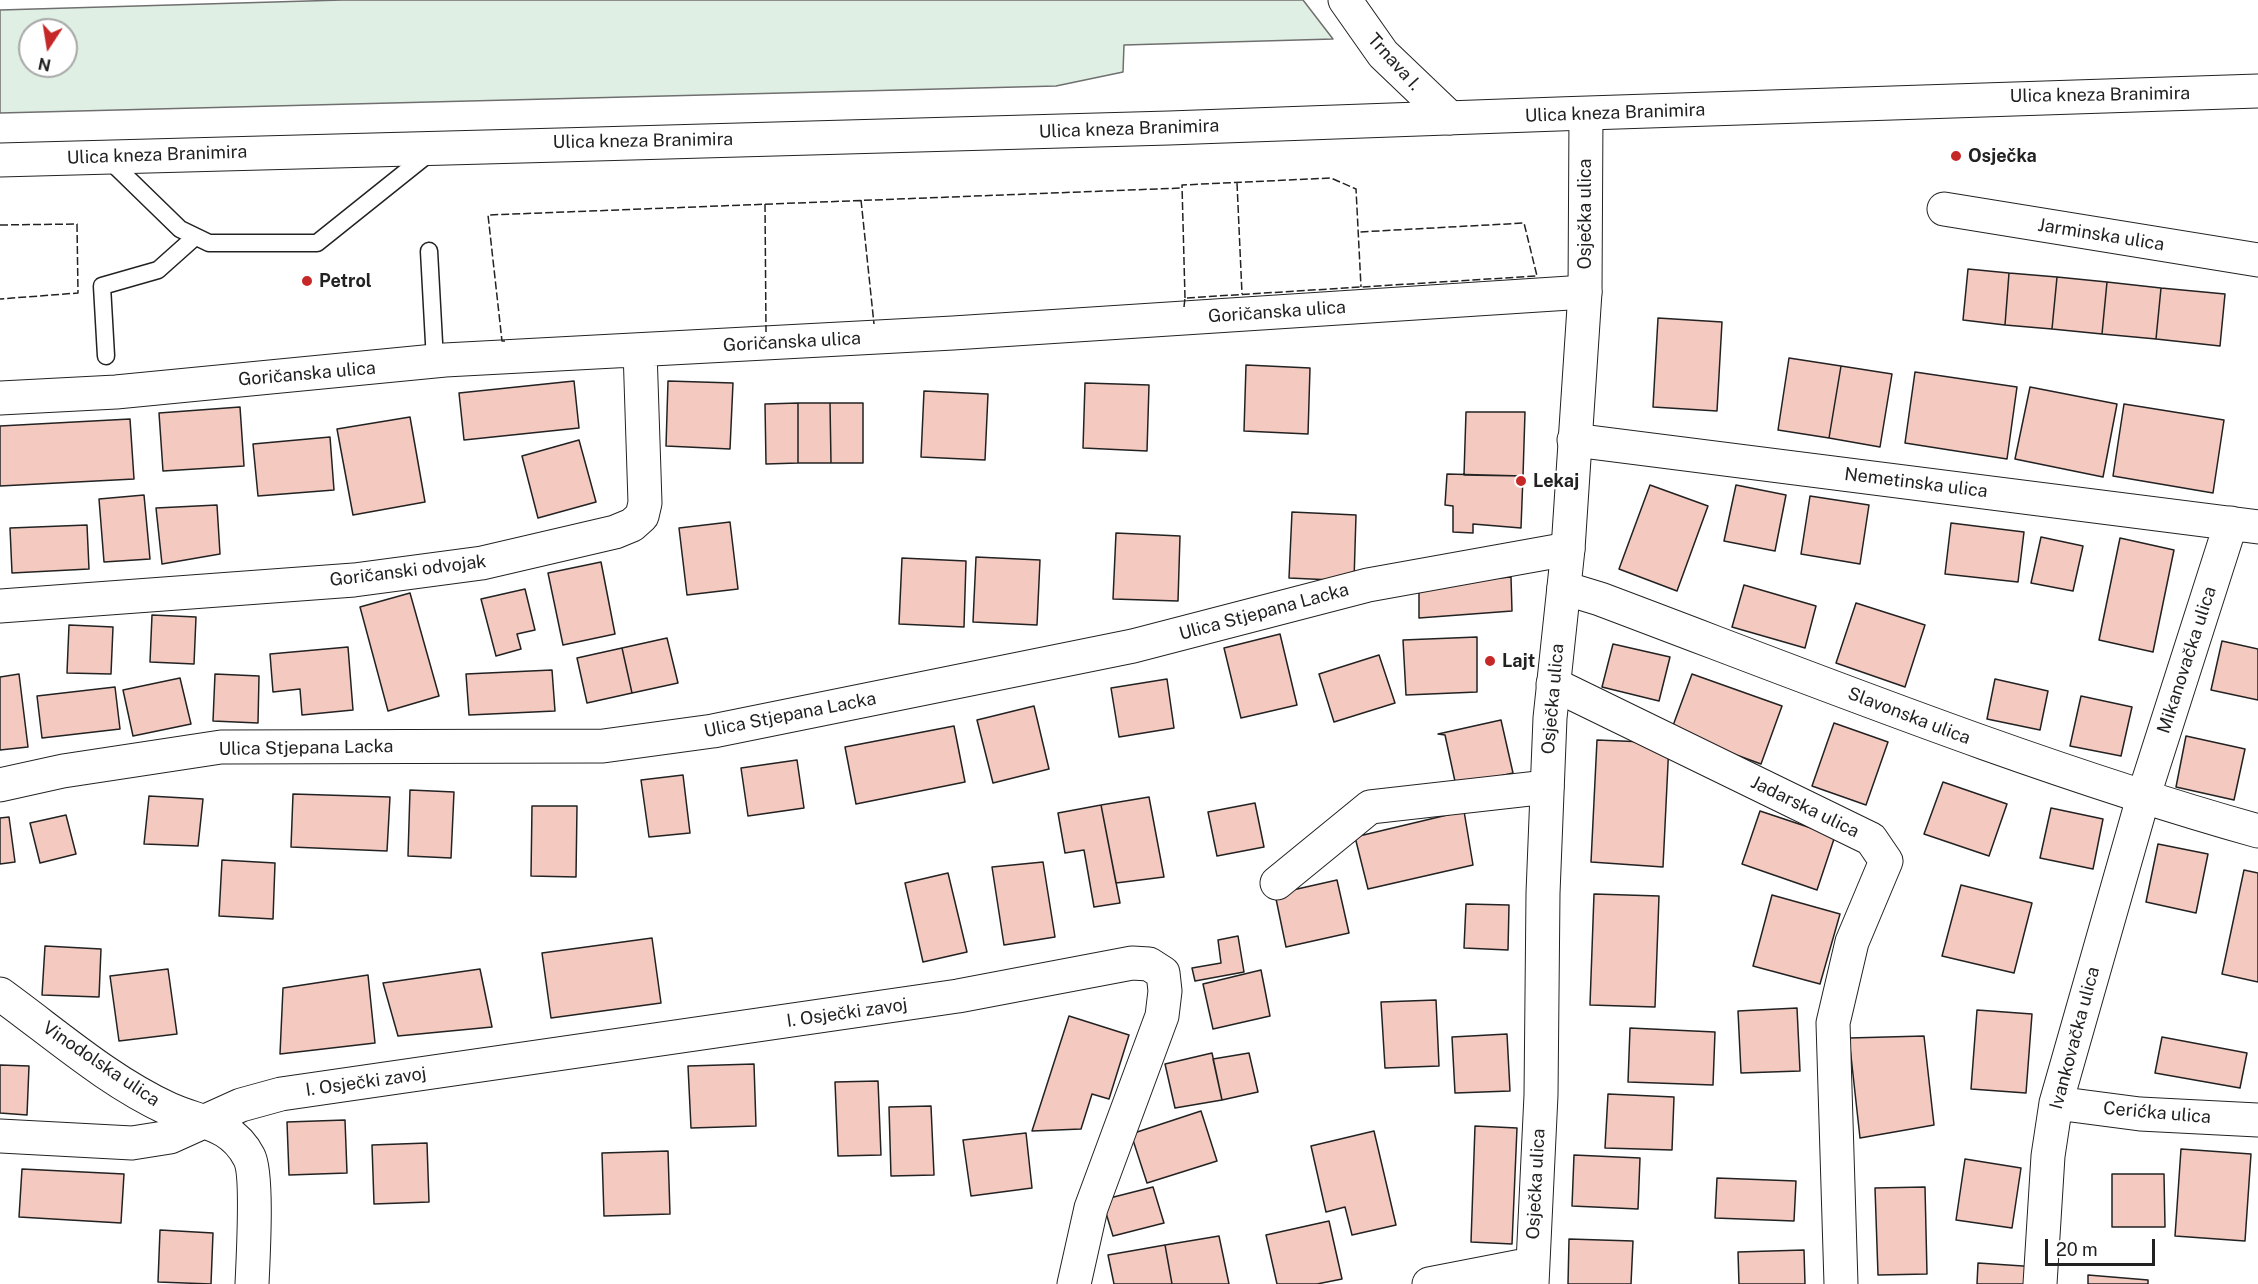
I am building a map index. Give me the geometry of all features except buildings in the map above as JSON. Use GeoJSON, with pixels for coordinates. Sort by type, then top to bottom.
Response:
{"type":"FeatureCollection","features":[{"type":"Feature","properties":{"kind":"street","name":"Trnava I."},"geometry":{"type":"LineString","coordinates":[[1345,0],[1383,54],[1450,118]]}},
{"type":"Feature","properties":{"kind":"street","name":"Ulica kneza Branimira"},"geometry":{"type":"LineString","coordinates":[[0,160],[438,146],[1174,128],[1983,98],[2258,91]]}},
{"type":"Feature","properties":{"kind":"street","name":"Osječka ulica"},"geometry":{"type":"LineString","coordinates":[[1532,1274],[1541,1095],[1547,787],[1553,684],[1568,549],[1585,292],[1586,114]]}},
{"type":"Feature","properties":{"kind":"street","name":"Jarminska ulica"},"geometry":{"type":"LineString","coordinates":[[1944,209],[2258,260]]}},
{"type":"Feature","properties":{"kind":"street","name":"Goričanska ulica"},"geometry":{"type":"LineString","coordinates":[[0,398],[116,392],[435,361],[952,333],[1585,292]]}},
{"type":"Feature","properties":{"kind":"street","name":"Goričanski odvojak"},"geometry":{"type":"LineString","coordinates":[[0,606],[354,580],[482,563],[573,543],[632,525],[642,516],[645,503],[640,350]]}},
{"type":"Feature","properties":{"kind":"street","name":"Nemetinska ulica"},"geometry":{"type":"LineString","coordinates":[[1574,440],[2244,525]]}},
{"type":"Feature","properties":{"kind":"street","name":"Mikanovačka ulica"},"geometry":{"type":"LineString","coordinates":[[2143,798],[2244,525]]}},
{"type":"Feature","properties":{"kind":"street","name":"Ulica Stjepana Lacka"},"geometry":{"type":"LineString","coordinates":[[0,785],[63,771],[221,747],[603,746],[713,731],[1133,646],[1368,585],[1568,549]]}},
{"type":"Feature","properties":{"kind":"street","name":"Slavonska ulica"},"geometry":{"type":"LineString","coordinates":[[1564,588],[1600,599],[1976,741],[2143,798],[2258,831]]}},
{"type":"Feature","properties":{"kind":"street","name":"Jadarska ulica"},"geometry":{"type":"LineString","coordinates":[[1553,684],[1871,839],[1886,861],[1852,942],[1833,1023],[1835,1149],[1841,1284]]}},
{"type":"Feature","properties":{"kind":"street"},"geometry":{"type":"LineString","coordinates":[[1277,883],[1370,807],[1547,787]]}},
{"type":"Feature","properties":{"kind":"street","name":"Ivankovačka ulica"},"geometry":{"type":"LineString","coordinates":[[2040,1284],[2048,1156],[2056,1103],[2143,798]]}},
{"type":"Feature","properties":{"kind":"street","name":"I. Osječki zavoj"},"geometry":{"type":"LineString","coordinates":[[209,1121],[241,1105],[281,1094],[958,996],[1132,963],[1149,964],[1163,974],[1165,991],[1162,1016],[1091,1209],[1074,1284]]}},
{"type":"Feature","properties":{"kind":"street","name":"Vinodolska ulica"},"geometry":{"type":"LineString","coordinates":[[0,994],[114,1077],[170,1110],[209,1121],[233,1137],[250,1158],[254,1220],[252,1284]]}},
{"type":"Feature","properties":{"kind":"street","name":"Cerićka ulica"},"geometry":{"type":"LineString","coordinates":[[2056,1103],[2140,1114],[2258,1120]]}},
{"type":"Feature","properties":{"kind":"street"},"geometry":{"type":"LineString","coordinates":[[0,1137],[132,1143],[170,1137],[209,1121]]}},
{"type":"Feature","properties":{"kind":"street"},"geometry":{"type":"LineString","coordinates":[[1429,1284],[1532,1274]]}},
{"type":"Feature","properties":{"kind":"lane"},"geometry":{"type":"LineString","coordinates":[[106,157],[180,230],[209,243],[317,243],[438,146]]}},
{"type":"Feature","properties":{"kind":"lane"},"geometry":{"type":"LineString","coordinates":[[106,356],[102,286],[158,270],[195,237]]}},
{"type":"Feature","properties":{"kind":"lane"},"geometry":{"type":"LineString","coordinates":[[429,251],[435,361]]}},
{"type":"Feature","properties":{"kind":"green space"},"geometry":{"type":"Polygon","coordinates":[[[342,0],[1303,0],[1333,39],[1124,45],[1123,72],[1056,86],[0,113],[0,10],[342,0]]]}},
{"type":"Feature","properties":{"kind":"fence"},"geometry":{"type":"LineString","coordinates":[[1185,298],[1182,185],[1331,178],[1356,189],[1361,287]]}},
{"type":"Feature","properties":{"kind":"fence"},"geometry":{"type":"LineString","coordinates":[[1237,183],[1242,294]]}},
{"type":"Feature","properties":{"kind":"fence"},"geometry":{"type":"LineString","coordinates":[[505,341],[502,341],[488,215],[1182,188]]}},
{"type":"Feature","properties":{"kind":"fence"},"geometry":{"type":"LineString","coordinates":[[861,200],[874,324]]}},
{"type":"Feature","properties":{"kind":"fence"},"geometry":{"type":"LineString","coordinates":[[765,204],[766,332]]}},
{"type":"Feature","properties":{"kind":"fence"},"geometry":{"type":"LineString","coordinates":[[1184,307],[1185,298],[1537,276],[1524,223],[1359,232]]}},
{"type":"Feature","properties":{"kind":"fence"},"geometry":{"type":"LineString","coordinates":[[0,225],[77,224],[78,293],[0,299]]}},
{"type":"Feature","properties":{"kind":"place","name":"Osječka"},"geometry":{"type":"Point","coordinates":[1956,156]}},
{"type":"Feature","properties":{"kind":"place","name":"Petrol"},"geometry":{"type":"Point","coordinates":[307,281]}},
{"type":"Feature","properties":{"kind":"place","name":"Lekaj"},"geometry":{"type":"Point","coordinates":[1521,481]}},
{"type":"Feature","properties":{"kind":"place","name":"Lajt"},"geometry":{"type":"Point","coordinates":[1490,661]}}]}
